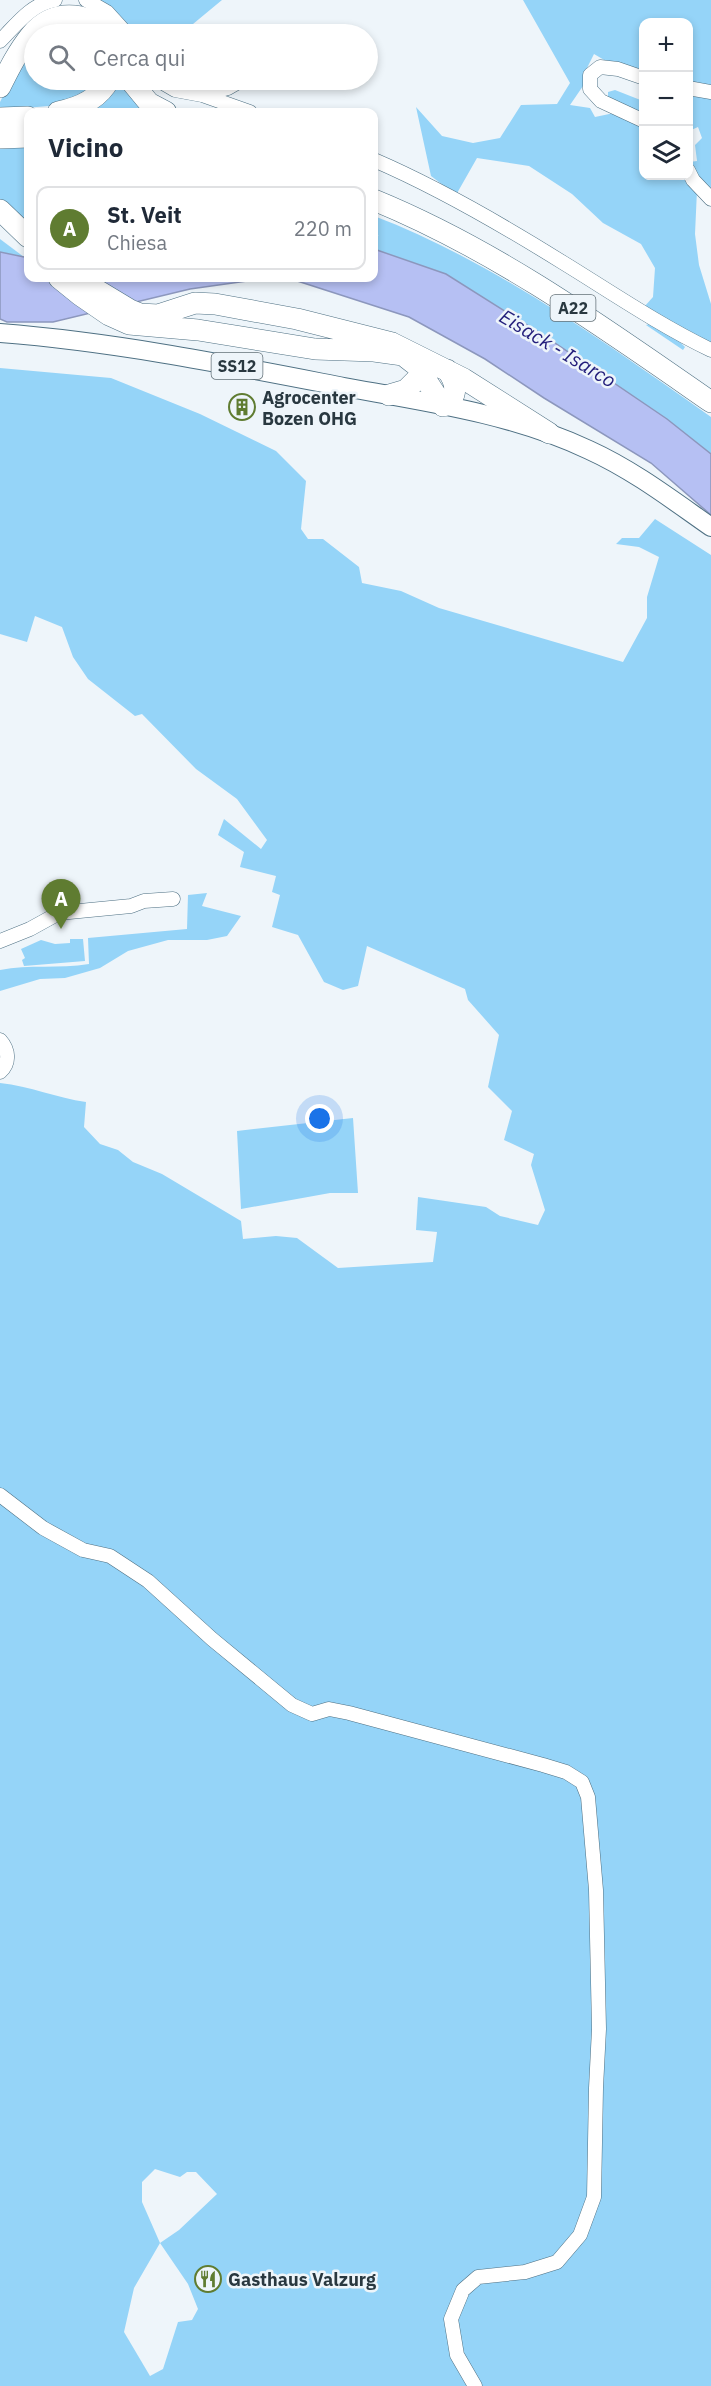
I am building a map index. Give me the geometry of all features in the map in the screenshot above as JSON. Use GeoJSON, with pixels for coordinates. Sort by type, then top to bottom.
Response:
{"type":"FeatureCollection","features":[{"type":"Feature","properties":{"kind":"highway"},"geometry":{"type":"LineString","coordinates":[[44,24],[68,16],[80,16],[97,24]]}},
{"type":"Feature","properties":{"kind":"highway"},"geometry":{"type":"LineString","coordinates":[[0,87],[24,44]]}},
{"type":"Feature","properties":{"kind":"highway"},"geometry":{"type":"LineString","coordinates":[[69,108],[88,101],[102,90]]}},
{"type":"Feature","properties":{"kind":"highway"},"geometry":{"type":"LineString","coordinates":[[138,90],[149,103],[158,108]]}},
{"type":"Feature","properties":{"kind":"highway"},"geometry":{"type":"LineString","coordinates":[[0,118],[24,117]]}},
{"type":"Feature","properties":{"kind":"highway"},"geometry":{"type":"LineString","coordinates":[[0,126],[24,125]]}},
{"type":"Feature","properties":{"kind":"highway"},"geometry":{"type":"LineString","coordinates":[[0,138],[24,137]]}},
{"type":"Feature","properties":{"kind":"highway","name":"A22"},"geometry":{"type":"LineString","coordinates":[[378,189],[433,212],[489,241],[545,275],[711,387]]}},
{"type":"Feature","properties":{"kind":"highway","name":"A22"},"geometry":{"type":"LineString","coordinates":[[378,202],[430,224],[487,254],[538,285],[711,402]]}},
{"type":"Feature","properties":{"kind":"highway"},"geometry":{"type":"LineString","coordinates":[[378,209],[430,224]]}},
{"type":"Feature","properties":{"kind":"highway"},"geometry":{"type":"LineString","coordinates":[[0,210],[24,247]]}},
{"type":"Feature","properties":{"kind":"highway"},"geometry":{"type":"LineString","coordinates":[[66,282],[144,327],[198,330],[315,349],[396,353],[413,362],[443,406],[453,399],[456,389],[453,377],[447,370]]}},
{"type":"Feature","properties":{"kind":"highway"},"geometry":{"type":"LineString","coordinates":[[81,282],[104,302]]}},
{"type":"Feature","properties":{"kind":"highway"},"geometry":{"type":"LineString","coordinates":[[94,282],[104,302]]}},
{"type":"Feature","properties":{"kind":"highway"},"geometry":{"type":"LineString","coordinates":[[125,315],[152,316],[195,303],[215,303],[297,319],[392,343],[447,370],[549,433]]}},
{"type":"Feature","properties":{"kind":"highway"},"geometry":{"type":"LineString","coordinates":[[389,395],[406,390],[422,374]]}},
{"type":"Feature","properties":{"kind":"main road","name":"SS12"},"geometry":{"type":"LineString","coordinates":[[0,333],[162,352],[495,416],[549,433],[589,449],[626,469],[711,527]]}},
{"type":"Feature","properties":{"kind":"street"},"geometry":{"type":"LineString","coordinates":[[0,41],[26,15],[47,1],[55,0]]}},
{"type":"Feature","properties":{"kind":"street"},"geometry":{"type":"LineString","coordinates":[[86,0],[107,12],[118,24]]}},
{"type":"Feature","properties":{"kind":"street"},"geometry":{"type":"LineString","coordinates":[[639,76],[618,69],[600,68],[590,75],[590,89],[601,101],[639,119]]}},
{"type":"Feature","properties":{"kind":"street"},"geometry":{"type":"LineString","coordinates":[[693,89],[711,93]]}},
{"type":"Feature","properties":{"kind":"street"},"geometry":{"type":"LineString","coordinates":[[175,90],[202,95],[238,108]]}},
{"type":"Feature","properties":{"kind":"street"},"geometry":{"type":"LineString","coordinates":[[202,95],[221,90]]}},
{"type":"Feature","properties":{"kind":"street"},"geometry":{"type":"LineString","coordinates":[[378,162],[421,180],[561,261],[620,299],[711,350]]}},
{"type":"Feature","properties":{"kind":"street"},"geometry":{"type":"LineString","coordinates":[[693,180],[711,199]]}},
{"type":"Feature","properties":{"kind":"street"},"geometry":{"type":"LineString","coordinates":[[0,941],[30,929],[59,913],[131,906],[144,901],[173,899]]}},
{"type":"Feature","properties":{"kind":"street"},"geometry":{"type":"LineString","coordinates":[[0,1040],[7,1053],[7,1062],[0,1072]]}},
{"type":"Feature","properties":{"kind":"street"},"geometry":{"type":"LineString","coordinates":[[0,1495],[44,1528],[83,1550],[110,1556],[148,1581],[292,1705],[312,1714],[329,1709],[349,1713],[543,1765],[566,1772],[582,1782],[588,1797],[596,1890],[599,2029],[594,2197],[580,2235],[557,2262],[525,2272],[478,2277],[463,2290],[451,2319],[457,2355],[475,2386]]}},
{"type":"Feature","properties":{"kind":"shaded area"},"geometry":{"type":"Polygon","coordinates":[[[96,0],[222,0],[193,24],[125,24],[107,5],[96,0]]]}},
{"type":"Feature","properties":{"kind":"shaded area"},"geometry":{"type":"Polygon","coordinates":[[[523,0],[711,0],[711,88],[693,85],[693,18],[639,18],[639,72],[611,64],[594,54],[586,70],[583,86],[570,105],[590,108],[595,117],[614,113],[639,123],[639,180],[689,180],[697,190],[695,234],[699,265],[711,304],[711,344],[644,307],[653,297],[655,268],[641,244],[603,223],[572,194],[529,166],[477,158],[456,195],[431,176],[416,107],[442,136],[473,143],[500,138],[521,105],[557,104],[570,83],[523,0]]]}},
{"type":"Feature","properties":{"kind":"shaded area"},"geometry":{"type":"Polygon","coordinates":[[[24,55],[24,90],[90,90],[84,96],[61,105],[0,110],[0,102],[24,55]]]}},
{"type":"Feature","properties":{"kind":"shaded area"},"geometry":{"type":"Polygon","coordinates":[[[101,90],[134,90],[151,108],[77,108],[101,90]]]}},
{"type":"Feature","properties":{"kind":"shaded area"},"geometry":{"type":"Polygon","coordinates":[[[615,90],[639,99],[639,115],[608,101],[608,92],[615,90]]]}},
{"type":"Feature","properties":{"kind":"shaded area"},"geometry":{"type":"Polygon","coordinates":[[[693,94],[711,97],[711,195],[693,170],[693,162],[697,161],[695,145],[702,138],[698,127],[693,129],[693,94]]]}},
{"type":"Feature","properties":{"kind":"shaded area"},"geometry":{"type":"Polygon","coordinates":[[[24,147],[24,225],[0,201],[0,149],[24,147]]]}},
{"type":"Feature","properties":{"kind":"shaded area"},"geometry":{"type":"Polygon","coordinates":[[[378,218],[462,256],[506,280],[590,333],[711,417],[711,454],[667,419],[546,337],[446,274],[378,250],[378,218]]]}},
{"type":"Feature","properties":{"kind":"shaded area"},"geometry":{"type":"Polygon","coordinates":[[[0,239],[24,257],[0,252],[0,239]]]}},
{"type":"Feature","properties":{"kind":"shaded area"},"geometry":{"type":"Polygon","coordinates":[[[652,323],[673,335],[685,347],[683,350],[646,325],[652,323]]]}},
{"type":"Feature","properties":{"kind":"shaded area"},"geometry":{"type":"Polygon","coordinates":[[[0,368],[111,378],[200,414],[276,451],[306,481],[301,529],[308,539],[323,539],[359,567],[362,583],[401,591],[439,608],[623,662],[647,618],[647,597],[659,557],[639,547],[616,544],[622,538],[639,538],[655,519],[711,555],[711,2386],[0,2386],[0,1083],[86,1102],[84,1127],[100,1144],[118,1150],[133,1162],[162,1174],[241,1221],[243,1239],[276,1236],[297,1238],[338,1268],[433,1262],[437,1232],[416,1230],[418,1197],[486,1207],[500,1216],[538,1225],[545,1210],[531,1165],[534,1154],[504,1140],[512,1111],[488,1087],[499,1035],[468,1000],[465,989],[367,946],[358,986],[343,990],[324,982],[298,935],[272,927],[280,895],[272,892],[276,876],[240,867],[244,852],[218,835],[224,819],[261,849],[267,840],[237,799],[196,769],[142,714],[135,716],[88,679],[73,657],[62,627],[35,616],[27,642],[0,634],[0,368]],[[155,2169],[142,2182],[142,2202],[160,2243],[179,2230],[217,2194],[196,2172],[187,2172],[180,2177],[155,2169]],[[160,2243],[134,2288],[124,2332],[150,2376],[163,2369],[178,2322],[192,2320],[198,2309],[188,2284],[160,2243]]]}},
{"type":"Feature","properties":{"kind":"shaded area"},"geometry":{"type":"Polygon","coordinates":[[[207,893],[202,906],[241,916],[227,936],[207,940],[168,940],[128,951],[100,968],[65,978],[40,979],[0,991],[0,970],[89,964],[88,938],[187,929],[188,895],[207,893]]]}},
{"type":"Feature","properties":{"kind":"shaded area"},"geometry":{"type":"Polygon","coordinates":[[[70,939],[83,939],[85,961],[24,966],[22,960],[25,958],[21,949],[41,940],[55,944],[70,943],[70,939]]]}},
{"type":"Feature","properties":{"kind":"shaded area"},"geometry":{"type":"Polygon","coordinates":[[[353,1118],[358,1193],[330,1193],[241,1209],[237,1131],[353,1118]]]}},
{"type":"Feature","properties":{"kind":"water","name":"Eisack - Isarco"},"geometry":{"type":"Polygon","coordinates":[[[378,250],[446,274],[546,337],[667,419],[711,454],[711,515],[651,463],[485,359],[409,317],[300,282],[378,282],[378,250]]]}},
{"type":"Feature","properties":{"kind":"water"},"geometry":{"type":"Polygon","coordinates":[[[0,252],[24,257],[24,282],[240,282],[190,289],[53,322],[7,322],[0,319],[0,252]]]}},
{"type":"Feature","properties":{"kind":"place","name":"Agrocenter Bozen OHG"},"geometry":{"type":"Point","coordinates":[242,407]}},
{"type":"Feature","properties":{"kind":"place","name":"St. Veit"},"geometry":{"type":"Point","coordinates":[61,929]}},
{"type":"Feature","properties":{"kind":"place","name":"Gasthaus Valzurg"},"geometry":{"type":"Point","coordinates":[208,2279]}}]}
